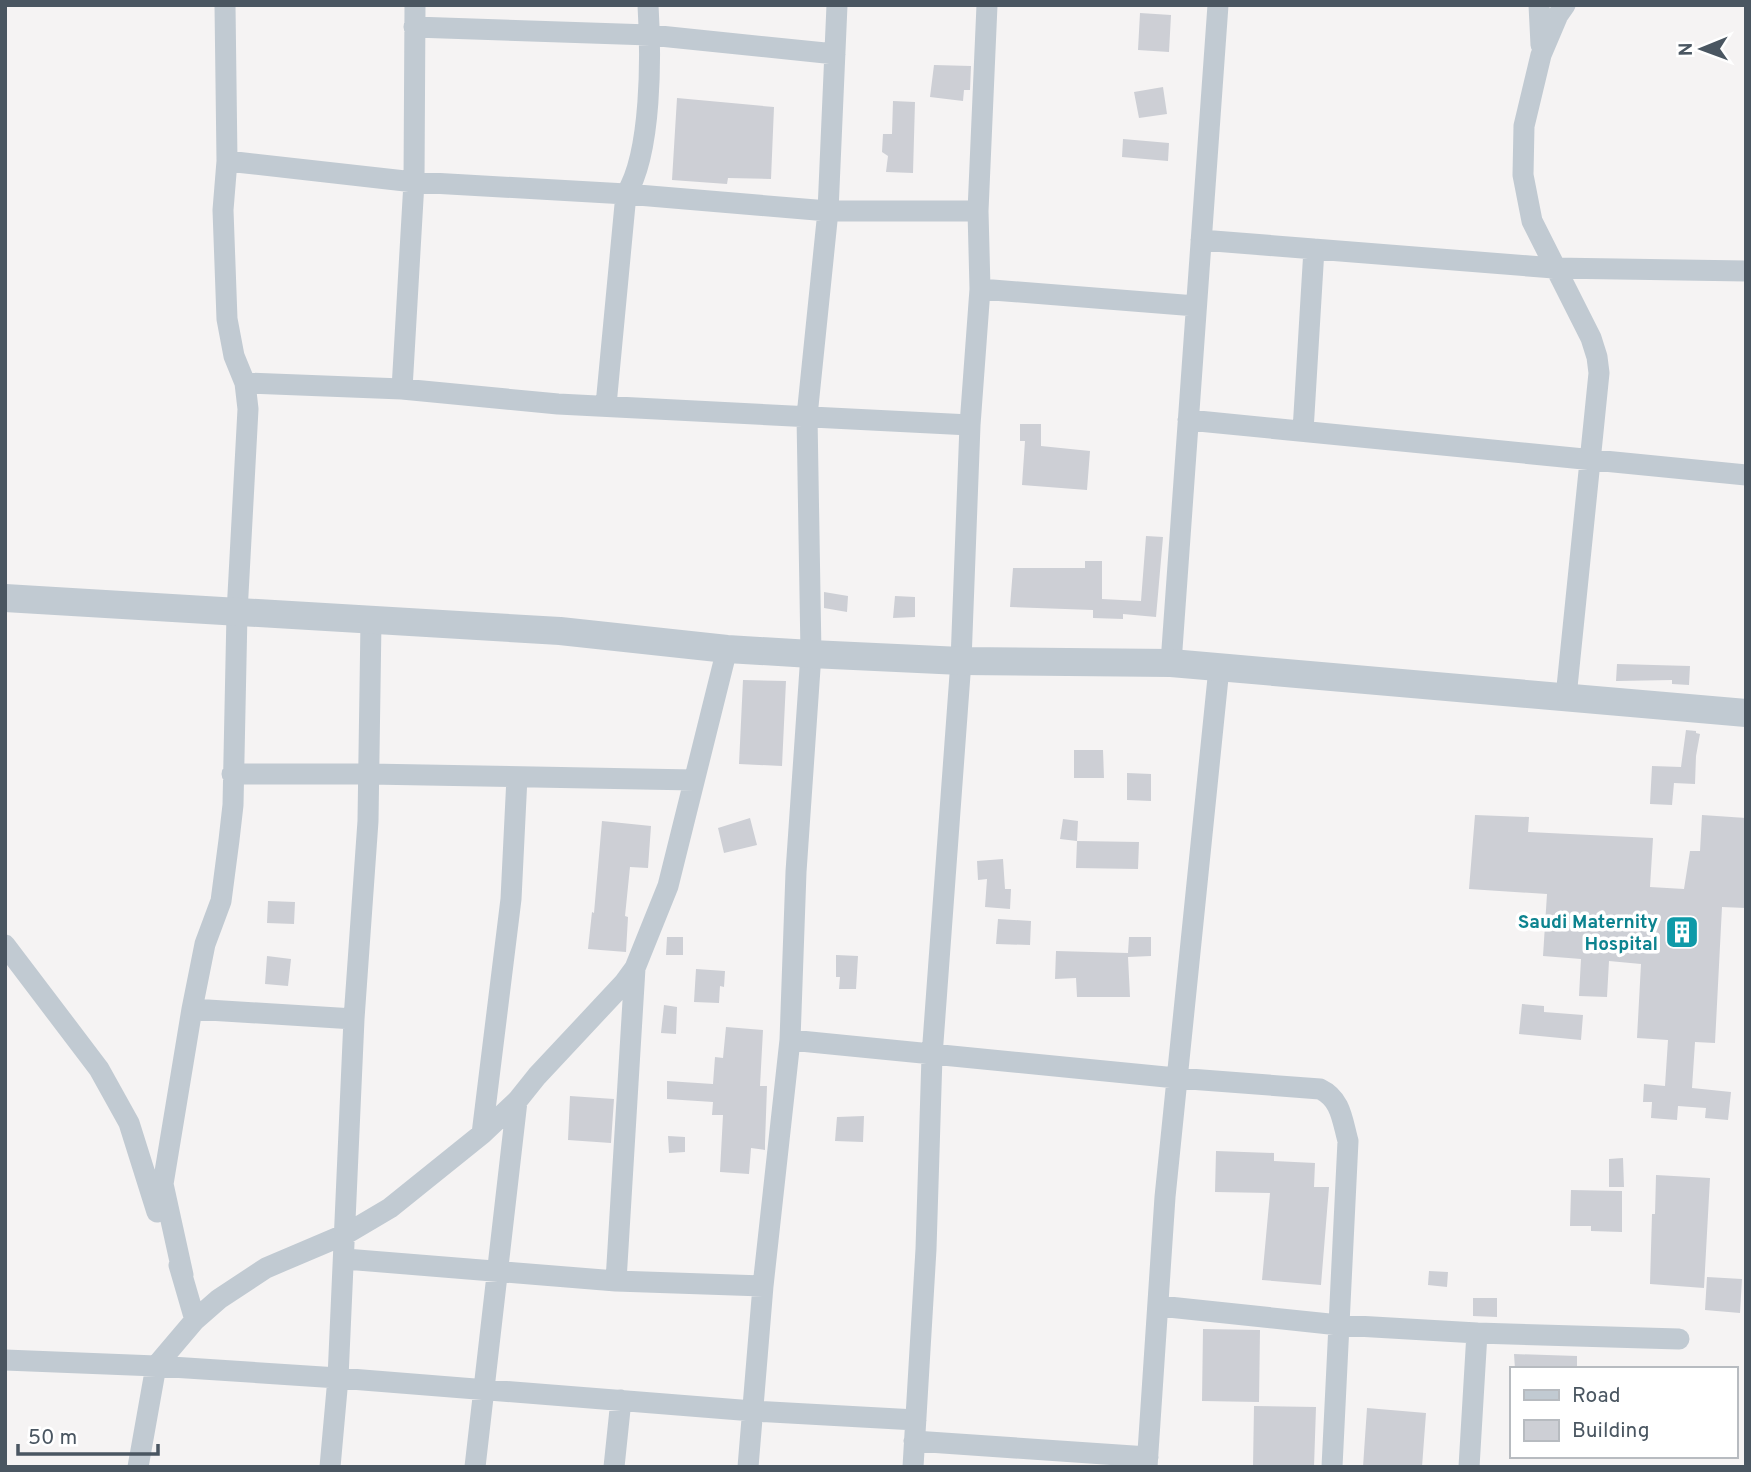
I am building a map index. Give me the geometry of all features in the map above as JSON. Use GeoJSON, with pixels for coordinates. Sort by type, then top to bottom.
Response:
{"type":"FeatureCollection","features":[{"type":"Feature","properties":{"kind":"street"},"geometry":{"type":"LineString","coordinates":[[195,1320],[163,1184],[205,944],[221,901],[233,805],[237,613],[248,409],[245,383],[234,356],[227,319],[223,210],[227,161],[225,5]]}},
{"type":"Feature","properties":{"kind":"street"},"geometry":{"type":"LineString","coordinates":[[402,389],[414,182],[415,5]]}},
{"type":"Feature","properties":{"kind":"street"},"geometry":{"type":"LineString","coordinates":[[606,405],[626,194],[633,183],[640,159],[650,68],[648,5]]}},
{"type":"Feature","properties":{"kind":"street"},"geometry":{"type":"LineString","coordinates":[[748,1467],[763,1286],[790,1040],[796,872],[811,654],[807,416],[828,211],[837,5]]}},
{"type":"Feature","properties":{"kind":"street"},"geometry":{"type":"LineString","coordinates":[[913,1467],[926,1249],[932,1056],[961,661],[970,425],[979,289],[978,211],[987,5]]}},
{"type":"Feature","properties":{"kind":"street"},"geometry":{"type":"LineString","coordinates":[[1171,663],[1218,5]]}},
{"type":"Feature","properties":{"kind":"street"},"geometry":{"type":"LineString","coordinates":[[1539,5],[1541,55]]}},
{"type":"Feature","properties":{"kind":"street"},"geometry":{"type":"LineString","coordinates":[[1565,5],[1541,55],[1524,126],[1524,175],[1532,221],[1591,338],[1599,373],[1566,697]]}},
{"type":"Feature","properties":{"kind":"street"},"geometry":{"type":"LineString","coordinates":[[414,27],[650,35],[835,54]]}},
{"type":"Feature","properties":{"kind":"street"},"geometry":{"type":"LineString","coordinates":[[227,161],[414,182],[626,194],[828,211],[978,211]]}},
{"type":"Feature","properties":{"kind":"street"},"geometry":{"type":"LineString","coordinates":[[1201,240],[1554,268],[1746,271]]}},
{"type":"Feature","properties":{"kind":"street"},"geometry":{"type":"LineString","coordinates":[[1303,431],[1314,249]]}},
{"type":"Feature","properties":{"kind":"street"},"geometry":{"type":"LineString","coordinates":[[979,289],[1196,306]]}},
{"type":"Feature","properties":{"kind":"street"},"geometry":{"type":"LineString","coordinates":[[245,383],[402,389],[558,404],[970,425]]}},
{"type":"Feature","properties":{"kind":"street"},"geometry":{"type":"LineString","coordinates":[[1188,420],[1746,475]]}},
{"type":"Feature","properties":{"kind":"street"},"geometry":{"type":"LineString","coordinates":[[5,598],[560,631],[727,649],[811,654],[961,661],[1171,663],[1746,713]]}},
{"type":"Feature","properties":{"kind":"street"},"geometry":{"type":"LineString","coordinates":[[330,1467],[345,1259],[354,1019],[368,821],[370,621]]}},
{"type":"Feature","properties":{"kind":"street"},"geometry":{"type":"LineString","coordinates":[[138,1467],[156,1366],[195,1320],[219,1299],[266,1268],[346,1234],[390,1208],[482,1134],[517,1101],[537,1076],[625,983],[635,968],[668,886],[727,649]]}},
{"type":"Feature","properties":{"kind":"street"},"geometry":{"type":"LineString","coordinates":[[5,1360],[156,1366],[485,1388],[753,1411],[1147,1462],[1165,1197],[1219,667]]}},
{"type":"Feature","properties":{"kind":"street"},"geometry":{"type":"LineString","coordinates":[[232,774],[694,780]]}},
{"type":"Feature","properties":{"kind":"street"},"geometry":{"type":"LineString","coordinates":[[482,1134],[512,890],[517,777]]}},
{"type":"Feature","properties":{"kind":"street"},"geometry":{"type":"LineString","coordinates":[[5,945],[99,1069],[129,1123],[157,1212],[183,1275]]}},
{"type":"Feature","properties":{"kind":"street"},"geometry":{"type":"LineString","coordinates":[[616,1280],[635,968]]}},
{"type":"Feature","properties":{"kind":"street"},"geometry":{"type":"LineString","coordinates":[[192,1009],[354,1019]]}},
{"type":"Feature","properties":{"kind":"street"},"geometry":{"type":"LineString","coordinates":[[790,1040],[932,1056],[1320,1089],[1332,1094],[1339,1106],[1348,1141],[1332,1467]]}},
{"type":"Feature","properties":{"kind":"street"},"geometry":{"type":"LineString","coordinates":[[475,1467],[517,1101]]}},
{"type":"Feature","properties":{"kind":"street"},"geometry":{"type":"LineString","coordinates":[[345,1259],[616,1280],[763,1286]]}},
{"type":"Feature","properties":{"kind":"street"},"geometry":{"type":"LineString","coordinates":[[1159,1306],[1339,1325],[1477,1333],[1679,1339]]}},
{"type":"Feature","properties":{"kind":"street"},"geometry":{"type":"LineString","coordinates":[[1469,1467],[1477,1333]]}},
{"type":"Feature","properties":{"kind":"street"},"geometry":{"type":"LineString","coordinates":[[614,1467],[621,1400]]}},
{"type":"Feature","properties":{"kind":"building"},"geometry":{"type":"Polygon","coordinates":[[[1140,13],[1171,15],[1169,52],[1138,50],[1140,13]]]}},
{"type":"Feature","properties":{"kind":"building"},"geometry":{"type":"Polygon","coordinates":[[[934,65],[971,66],[970,90],[964,90],[963,101],[930,97],[934,65]]]}},
{"type":"Feature","properties":{"kind":"building"},"geometry":{"type":"Polygon","coordinates":[[[1163,87],[1167,114],[1139,118],[1134,92],[1163,87]]]}},
{"type":"Feature","properties":{"kind":"building"},"geometry":{"type":"Polygon","coordinates":[[[677,98],[774,107],[771,179],[728,178],[727,184],[672,180],[677,98]]]}},
{"type":"Feature","properties":{"kind":"building"},"geometry":{"type":"Polygon","coordinates":[[[893,101],[915,102],[913,173],[886,172],[888,156],[882,152],[883,134],[892,134],[893,101]]]}},
{"type":"Feature","properties":{"kind":"building"},"geometry":{"type":"Polygon","coordinates":[[[1123,139],[1169,143],[1168,161],[1122,157],[1123,139]]]}},
{"type":"Feature","properties":{"kind":"building"},"geometry":{"type":"Polygon","coordinates":[[[1020,424],[1041,424],[1041,446],[1090,451],[1087,490],[1022,485],[1025,441],[1020,441],[1020,424]]]}},
{"type":"Feature","properties":{"kind":"building"},"geometry":{"type":"Polygon","coordinates":[[[1146,536],[1163,537],[1156,617],[1123,614],[1123,619],[1093,618],[1093,610],[1010,607],[1013,568],[1085,568],[1085,561],[1102,561],[1102,599],[1141,601],[1146,536]]]}},
{"type":"Feature","properties":{"kind":"building"},"geometry":{"type":"Polygon","coordinates":[[[824,592],[848,596],[847,612],[824,608],[824,592]]]}},
{"type":"Feature","properties":{"kind":"building"},"geometry":{"type":"Polygon","coordinates":[[[895,596],[915,597],[915,617],[893,618],[895,596]]]}},
{"type":"Feature","properties":{"kind":"building"},"geometry":{"type":"Polygon","coordinates":[[[1617,664],[1690,666],[1689,685],[1672,684],[1672,680],[1616,681],[1617,664]]]}},
{"type":"Feature","properties":{"kind":"building"},"geometry":{"type":"Polygon","coordinates":[[[743,680],[786,681],[782,766],[739,764],[743,680]]]}},
{"type":"Feature","properties":{"kind":"building"},"geometry":{"type":"Polygon","coordinates":[[[1686,730],[1700,734],[1695,784],[1674,783],[1672,805],[1650,804],[1652,766],[1681,767],[1686,730]]]}},
{"type":"Feature","properties":{"kind":"building"},"geometry":{"type":"Polygon","coordinates":[[[1074,750],[1103,750],[1104,778],[1074,778],[1074,750]]]}},
{"type":"Feature","properties":{"kind":"building"},"geometry":{"type":"Polygon","coordinates":[[[1127,773],[1151,774],[1151,801],[1127,800],[1127,773]]]}},
{"type":"Feature","properties":{"kind":"building","name":"Saudi Maternity Hospital"},"geometry":{"type":"Polygon","coordinates":[[[1475,815],[1529,817],[1528,832],[1653,838],[1650,887],[1684,889],[1690,851],[1700,851],[1702,815],[1746,818],[1746,908],[1722,907],[1715,1043],[1695,1042],[1692,1088],[1731,1092],[1728,1120],[1705,1118],[1706,1108],[1678,1106],[1677,1120],[1651,1118],[1652,1102],[1643,1102],[1644,1084],[1665,1086],[1668,1040],[1637,1038],[1641,964],[1609,961],[1607,997],[1579,996],[1581,959],[1543,956],[1547,894],[1469,889],[1475,815]]]}},
{"type":"Feature","properties":{"kind":"building"},"geometry":{"type":"Polygon","coordinates":[[[750,818],[757,845],[724,853],[718,828],[750,818]]]}},
{"type":"Feature","properties":{"kind":"building"},"geometry":{"type":"Polygon","coordinates":[[[1063,819],[1078,821],[1077,841],[1060,839],[1063,819]]]}},
{"type":"Feature","properties":{"kind":"building"},"geometry":{"type":"Polygon","coordinates":[[[602,821],[651,826],[648,868],[630,867],[625,916],[628,917],[626,952],[588,949],[602,821]]]}},
{"type":"Feature","properties":{"kind":"building"},"geometry":{"type":"Polygon","coordinates":[[[1077,841],[1139,842],[1138,869],[1076,868],[1077,841]]]}},
{"type":"Feature","properties":{"kind":"building"},"geometry":{"type":"Polygon","coordinates":[[[1003,859],[1005,889],[1011,889],[1010,909],[985,907],[987,879],[978,880],[977,861],[1003,859]]]}},
{"type":"Feature","properties":{"kind":"building"},"geometry":{"type":"Polygon","coordinates":[[[268,901],[295,902],[294,924],[267,923],[268,901]]]}},
{"type":"Feature","properties":{"kind":"building"},"geometry":{"type":"Polygon","coordinates":[[[998,919],[1031,921],[1030,945],[996,944],[998,919]]]}},
{"type":"Feature","properties":{"kind":"building"},"geometry":{"type":"Polygon","coordinates":[[[667,937],[683,937],[683,955],[666,955],[667,937]]]}},
{"type":"Feature","properties":{"kind":"building"},"geometry":{"type":"Polygon","coordinates":[[[1129,937],[1151,937],[1151,956],[1128,957],[1130,997],[1077,997],[1076,978],[1055,979],[1056,951],[1128,953],[1129,937]]]}},
{"type":"Feature","properties":{"kind":"building"},"geometry":{"type":"Polygon","coordinates":[[[836,955],[858,956],[856,989],[839,989],[836,955]]]}},
{"type":"Feature","properties":{"kind":"building"},"geometry":{"type":"Polygon","coordinates":[[[267,956],[291,959],[288,986],[265,984],[267,956]]]}},
{"type":"Feature","properties":{"kind":"building"},"geometry":{"type":"Polygon","coordinates":[[[696,969],[725,971],[724,987],[720,986],[719,1003],[694,1002],[696,969]]]}},
{"type":"Feature","properties":{"kind":"building"},"geometry":{"type":"Polygon","coordinates":[[[1522,1004],[1544,1006],[1544,1012],[1583,1015],[1581,1040],[1519,1034],[1522,1004]]]}},
{"type":"Feature","properties":{"kind":"building"},"geometry":{"type":"Polygon","coordinates":[[[664,1005],[677,1007],[676,1034],[661,1033],[664,1005]]]}},
{"type":"Feature","properties":{"kind":"building"},"geometry":{"type":"Polygon","coordinates":[[[726,1027],[763,1030],[760,1086],[767,1086],[765,1150],[751,1148],[749,1174],[720,1172],[723,1115],[712,1115],[713,1102],[667,1099],[667,1081],[713,1084],[715,1057],[723,1058],[726,1027]]]}},
{"type":"Feature","properties":{"kind":"building"},"geometry":{"type":"Polygon","coordinates":[[[570,1096],[614,1099],[611,1143],[568,1140],[570,1096]]]}},
{"type":"Feature","properties":{"kind":"building"},"geometry":{"type":"Polygon","coordinates":[[[864,1116],[863,1142],[835,1141],[837,1117],[864,1116]]]}},
{"type":"Feature","properties":{"kind":"building"},"geometry":{"type":"Polygon","coordinates":[[[668,1136],[685,1137],[685,1152],[669,1153],[668,1136]]]}},
{"type":"Feature","properties":{"kind":"building"},"geometry":{"type":"Polygon","coordinates":[[[1216,1151],[1274,1153],[1274,1161],[1315,1163],[1314,1187],[1329,1187],[1321,1285],[1262,1280],[1270,1193],[1215,1192],[1216,1151]]]}},
{"type":"Feature","properties":{"kind":"building"},"geometry":{"type":"Polygon","coordinates":[[[1623,1158],[1624,1187],[1609,1187],[1609,1159],[1623,1158]]]}},
{"type":"Feature","properties":{"kind":"building"},"geometry":{"type":"Polygon","coordinates":[[[1656,1175],[1710,1178],[1704,1288],[1650,1284],[1656,1175]]]}},
{"type":"Feature","properties":{"kind":"building"},"geometry":{"type":"Polygon","coordinates":[[[1571,1190],[1622,1191],[1622,1232],[1591,1231],[1591,1226],[1570,1226],[1571,1190]]]}},
{"type":"Feature","properties":{"kind":"building"},"geometry":{"type":"Polygon","coordinates":[[[1429,1271],[1448,1272],[1447,1287],[1428,1285],[1429,1271]]]}},
{"type":"Feature","properties":{"kind":"building"},"geometry":{"type":"Polygon","coordinates":[[[1707,1277],[1742,1279],[1740,1313],[1705,1310],[1707,1277]]]}},
{"type":"Feature","properties":{"kind":"building"},"geometry":{"type":"Polygon","coordinates":[[[1473,1298],[1497,1298],[1497,1317],[1473,1316],[1473,1298]]]}},
{"type":"Feature","properties":{"kind":"building"},"geometry":{"type":"Polygon","coordinates":[[[1203,1329],[1260,1330],[1259,1402],[1202,1401],[1203,1329]]]}},
{"type":"Feature","properties":{"kind":"building"},"geometry":{"type":"Polygon","coordinates":[[[1514,1354],[1577,1356],[1577,1367],[1515,1367],[1514,1354]]]}},
{"type":"Feature","properties":{"kind":"building"},"geometry":{"type":"Polygon","coordinates":[[[1254,1406],[1316,1407],[1314,1467],[1253,1467],[1254,1406]]]}},
{"type":"Feature","properties":{"kind":"building"},"geometry":{"type":"Polygon","coordinates":[[[1367,1408],[1426,1413],[1422,1467],[1363,1467],[1367,1408]]]}},
{"type":"Feature","properties":{"kind":"place","name":"Saudi Maternity Hospital"},"geometry":{"type":"Point","coordinates":[1682,932]}}]}
